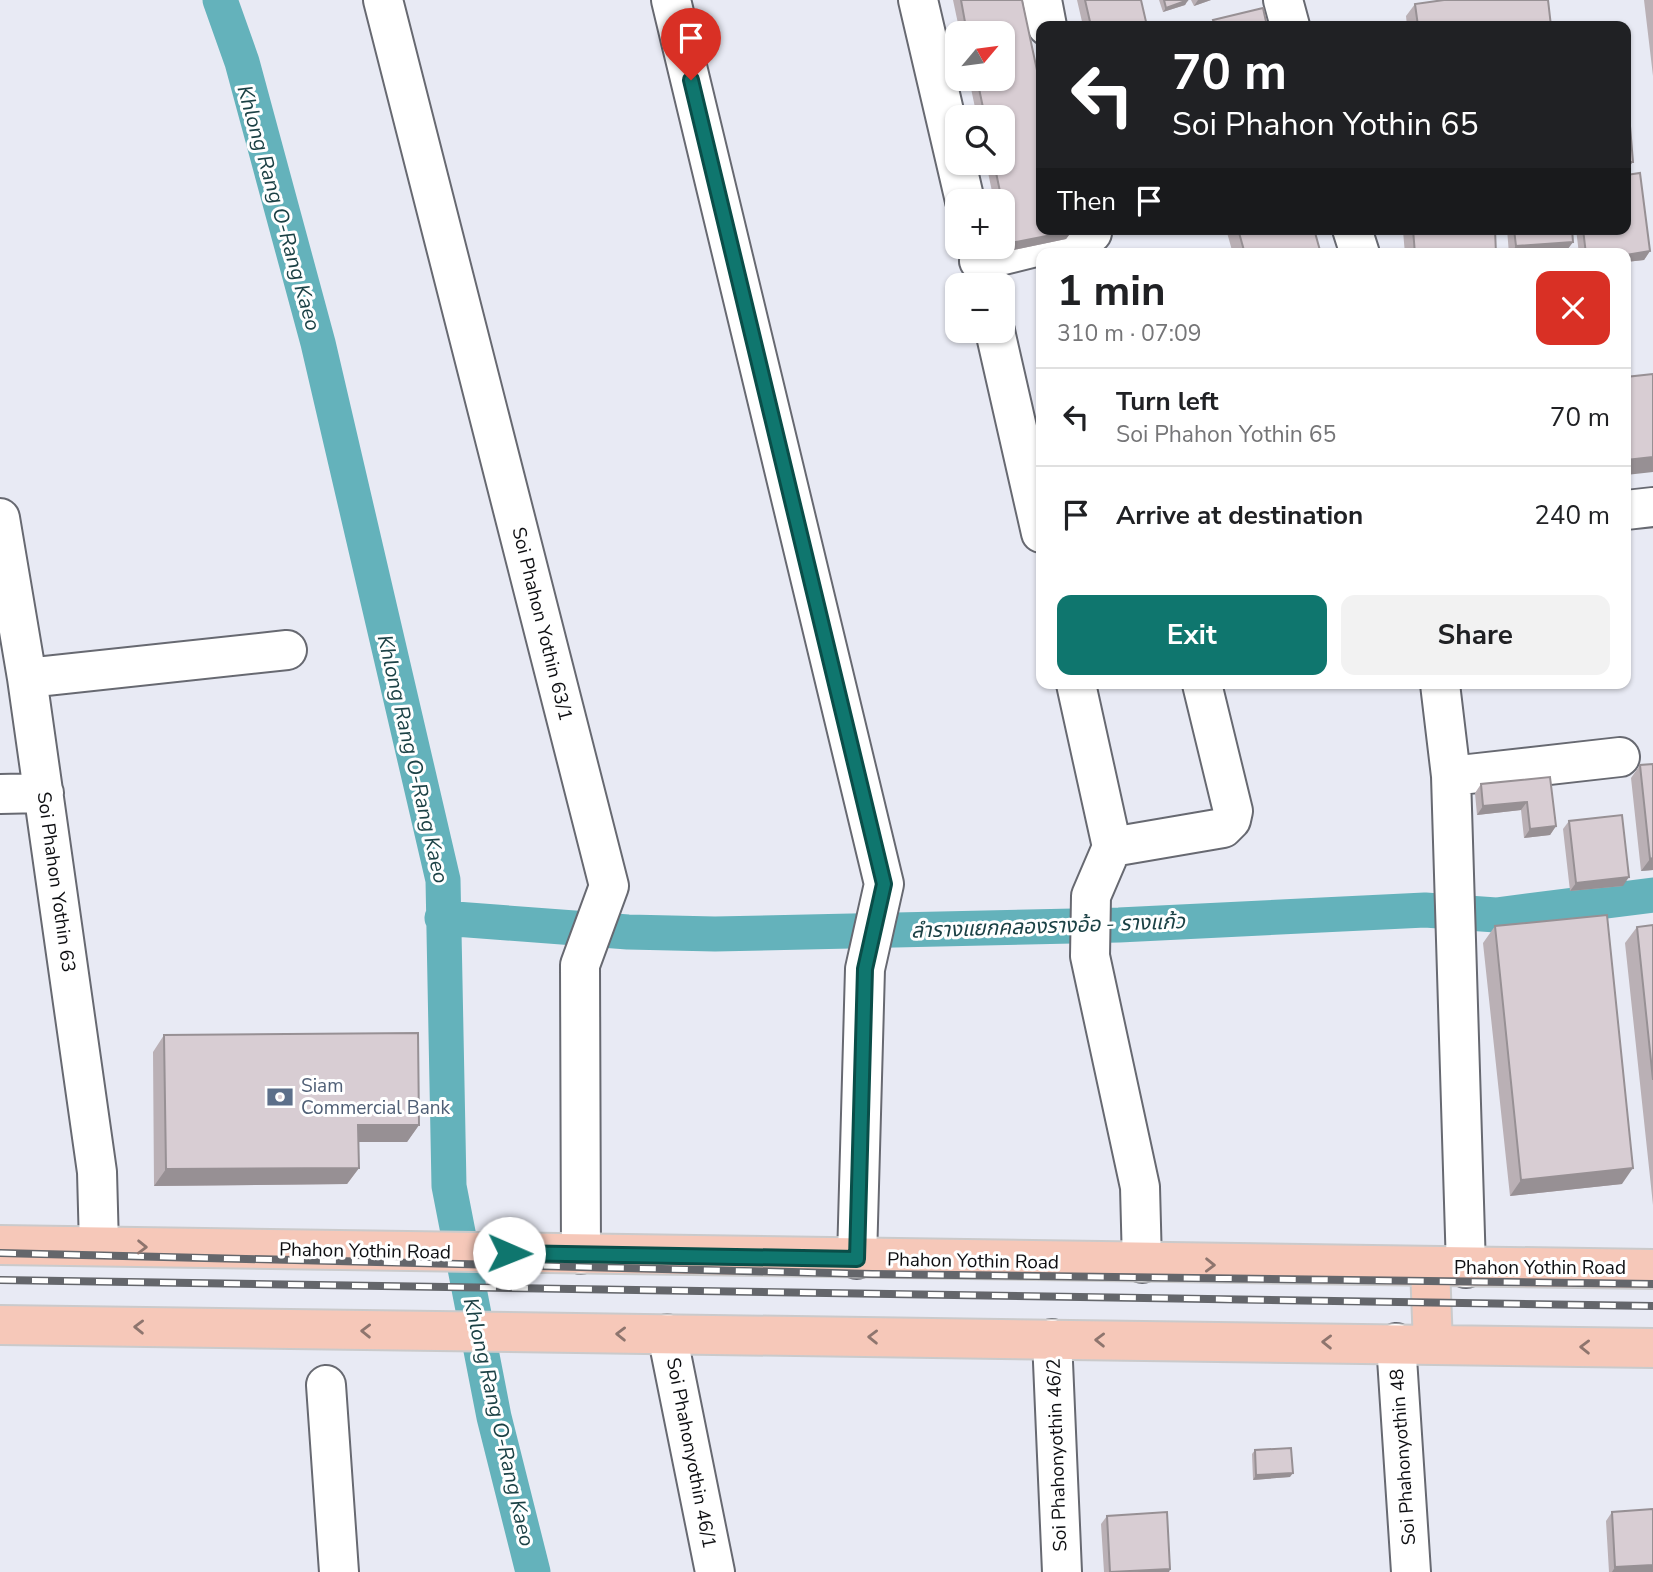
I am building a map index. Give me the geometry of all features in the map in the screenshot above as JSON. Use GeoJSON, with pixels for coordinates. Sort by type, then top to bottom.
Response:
{"type":"FeatureCollection","features":[{"type":"Feature","properties":{"kind":"main road","name":"Phahon Yothin Road"},"geometry":{"type":"LineString","coordinates":[[0,1245],[1653,1269]]}},
{"type":"Feature","properties":{"kind":"main road"},"geometry":{"type":"LineString","coordinates":[[1433,1344],[1448,1268]]}},
{"type":"Feature","properties":{"kind":"main road"},"geometry":{"type":"LineString","coordinates":[[0,1325],[1653,1348]]}},
{"type":"Feature","properties":{"kind":"street","name":"Soi Phahon Yothin 63/1"},"geometry":{"type":"LineString","coordinates":[[383,0],[609,886],[580,965],[581,1254]]}},
{"type":"Feature","properties":{"kind":"street"},"geometry":{"type":"LineString","coordinates":[[671,0],[884,884],[865,969],[857,1259]]}},
{"type":"Feature","properties":{"kind":"street"},"geometry":{"type":"LineString","coordinates":[[918,0],[962,189]]}},
{"type":"Feature","properties":{"kind":"street"},"geometry":{"type":"LineString","coordinates":[[1042,0],[1046,21]]}},
{"type":"Feature","properties":{"kind":"street"},"geometry":{"type":"LineString","coordinates":[[1283,0],[1289,21]]}},
{"type":"Feature","properties":{"kind":"street"},"geometry":{"type":"LineString","coordinates":[[1052,248],[1093,239]]}},
{"type":"Feature","properties":{"kind":"street"},"geometry":{"type":"LineString","coordinates":[[980,264],[1036,252]]}},
{"type":"Feature","properties":{"kind":"street"},"geometry":{"type":"LineString","coordinates":[[998,343],[1036,511]]}},
{"type":"Feature","properties":{"kind":"street"},"geometry":{"type":"LineString","coordinates":[[1631,509],[1653,507]]}},
{"type":"Feature","properties":{"kind":"street","name":"Soi Phahon Yothin 63"},"geometry":{"type":"LineString","coordinates":[[0,518],[44,793],[96,1172],[99,1246]]}},
{"type":"Feature","properties":{"kind":"street"},"geometry":{"type":"LineString","coordinates":[[27,678],[286,650]]}},
{"type":"Feature","properties":{"kind":"street"},"geometry":{"type":"LineString","coordinates":[[1077,689],[1112,847],[1091,897],[1090,956],[1140,1187],[1142,1263]]}},
{"type":"Feature","properties":{"kind":"street"},"geometry":{"type":"LineString","coordinates":[[1112,847],[1223,828],[1231,820],[1233,811],[1203,689]]}},
{"type":"Feature","properties":{"kind":"street"},"geometry":{"type":"LineString","coordinates":[[1441,689],[1451,776],[1458,950],[1448,1268]]}},
{"type":"Feature","properties":{"kind":"street"},"geometry":{"type":"LineString","coordinates":[[1451,776],[1620,757]]}},
{"type":"Feature","properties":{"kind":"street"},"geometry":{"type":"LineString","coordinates":[[0,794],[44,793]]}},
{"type":"Feature","properties":{"kind":"street","name":"Soi Phahonyothin 46/1"},"geometry":{"type":"LineString","coordinates":[[667,1334],[715,1572]]}},
{"type":"Feature","properties":{"kind":"street","name":"Soi Phahonyothin 46/2"},"geometry":{"type":"LineString","coordinates":[[1052,1339],[1062,1572]]}},
{"type":"Feature","properties":{"kind":"street","name":"Soi Phahonyothin 48"},"geometry":{"type":"LineString","coordinates":[[1396,1343],[1411,1572]]}},
{"type":"Feature","properties":{"kind":"street"},"geometry":{"type":"LineString","coordinates":[[326,1385],[340,1572]]}},
{"type":"Feature","properties":{"kind":"building"},"geometry":{"type":"Polygon","coordinates":[[[961,0],[1022,0],[1036,66],[1036,235],[1052,235],[1015,242],[1015,189],[999,189],[997,175],[1015,175],[1015,105],[982,105],[980,91],[1015,91],[1015,21],[965,21],[961,0]]]}},
{"type":"Feature","properties":{"kind":"building"},"geometry":{"type":"Polygon","coordinates":[[[1085,0],[1141,0],[1146,21],[1090,21],[1085,0]]]}},
{"type":"Feature","properties":{"kind":"building"},"geometry":{"type":"Polygon","coordinates":[[[1164,0],[1188,0],[1166,8],[1164,0]]]}},
{"type":"Feature","properties":{"kind":"building"},"geometry":{"type":"Polygon","coordinates":[[[1444,0],[1548,0],[1550,21],[1417,21],[1415,4],[1444,0]]]}},
{"type":"Feature","properties":{"kind":"building"},"geometry":{"type":"Polygon","coordinates":[[[1263,8],[1266,21],[1213,21],[1263,8]]]}},
{"type":"Feature","properties":{"kind":"building"},"geometry":{"type":"Polygon","coordinates":[[[1640,173],[1650,251],[1631,254],[1631,248],[1585,248],[1584,235],[1631,235],[1631,174],[1640,173]]]}},
{"type":"Feature","properties":{"kind":"building"},"geometry":{"type":"Polygon","coordinates":[[[1240,235],[1316,235],[1319,248],[1243,248],[1240,235]]]}},
{"type":"Feature","properties":{"kind":"building"},"geometry":{"type":"Polygon","coordinates":[[[1413,235],[1495,235],[1496,248],[1415,248],[1413,235]]]}},
{"type":"Feature","properties":{"kind":"building"},"geometry":{"type":"Polygon","coordinates":[[[1515,235],[1572,235],[1573,242],[1516,246],[1515,235]]]}},
{"type":"Feature","properties":{"kind":"building"},"geometry":{"type":"Polygon","coordinates":[[[1653,374],[1653,457],[1631,459],[1631,376],[1653,374]]]}},
{"type":"Feature","properties":{"kind":"building"},"geometry":{"type":"Polygon","coordinates":[[[1653,764],[1653,858],[1650,859],[1640,765],[1653,764]]]}},
{"type":"Feature","properties":{"kind":"building"},"geometry":{"type":"Polygon","coordinates":[[[1550,777],[1556,826],[1530,829],[1527,802],[1483,806],[1481,784],[1550,777]]]}},
{"type":"Feature","properties":{"kind":"building"},"geometry":{"type":"Polygon","coordinates":[[[1622,815],[1629,877],[1576,883],[1569,821],[1622,815]]]}},
{"type":"Feature","properties":{"kind":"building"},"geometry":{"type":"Polygon","coordinates":[[[1607,915],[1633,1168],[1521,1180],[1495,926],[1607,915]]]}},
{"type":"Feature","properties":{"kind":"building"},"geometry":{"type":"Polygon","coordinates":[[[1653,925],[1653,1080],[1637,927],[1653,925]]]}},
{"type":"Feature","properties":{"kind":"building","name":"Siam Commercial Bank"},"geometry":{"type":"Polygon","coordinates":[[[418,1033],[419,1125],[358,1125],[359,1168],[166,1169],[164,1035],[418,1033]]]}},
{"type":"Feature","properties":{"kind":"building"},"geometry":{"type":"Polygon","coordinates":[[[1291,1448],[1293,1473],[1256,1475],[1255,1450],[1291,1448]]]}},
{"type":"Feature","properties":{"kind":"building"},"geometry":{"type":"Polygon","coordinates":[[[1653,1509],[1653,1565],[1615,1567],[1612,1512],[1653,1509]]]}},
{"type":"Feature","properties":{"kind":"building"},"geometry":{"type":"Polygon","coordinates":[[[1167,1512],[1170,1569],[1110,1572],[1107,1516],[1167,1512]]]}},
{"type":"Feature","properties":{"kind":"waterway","name":"Khlong Rang O-Rang Kaeo"},"geometry":{"type":"LineString","coordinates":[[220,0],[242,62],[318,343],[443,880],[449,1186],[494,1417],[533,1572]]}},
{"type":"Feature","properties":{"kind":"waterway","name":"ลำรางแยกคลองรางอ้อ - รางแก้ว"},"geometry":{"type":"LineString","coordinates":[[442,918],[628,932],[715,934],[1119,925],[1425,910],[1496,915],[1653,895]]}},
{"type":"Feature","properties":{"kind":"railway"},"geometry":{"type":"LineString","coordinates":[[0,1253],[872,1274],[1653,1284]]}},
{"type":"Feature","properties":{"kind":"railway"},"geometry":{"type":"LineString","coordinates":[[0,1280],[1653,1306]]}},
{"type":"Feature","properties":{"kind":"place","name":"Siam Commercial Bank"},"geometry":{"type":"Point","coordinates":[280,1097]}},
{"type":"Feature","properties":{"kind":"route"},"geometry":{"type":"LineString","coordinates":[[509,1253],[857,1259],[865,969],[884,884],[691,80]]}}]}
